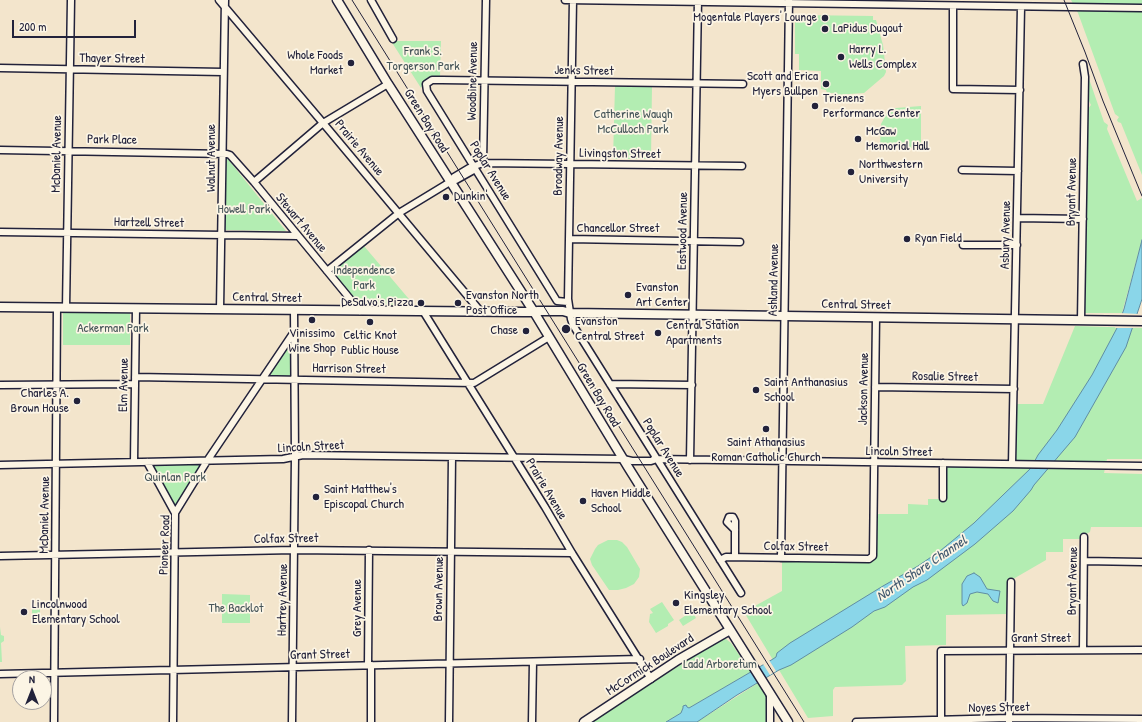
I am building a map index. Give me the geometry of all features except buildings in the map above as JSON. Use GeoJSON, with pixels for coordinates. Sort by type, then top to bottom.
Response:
{"type":"FeatureCollection","features":[{"type":"Feature","properties":{"kind":"main road","name":"Green Bay Road"},"geometry":{"type":"LineString","coordinates":[[337,0],[388,84],[534,312],[623,459],[788,722]]}},
{"type":"Feature","properties":{"kind":"main road","name":"Central Street"},"geometry":{"type":"LineString","coordinates":[[0,307],[534,312],[540,314],[563,315],[570,313],[692,314],[1142,321]]}},
{"type":"Feature","properties":{"kind":"main road","name":"McCormick Boulevard"},"geometry":{"type":"LineString","coordinates":[[584,722],[678,660],[730,630]]}},
{"type":"Feature","properties":{"kind":"street","name":"McDaniel Avenue"},"geometry":{"type":"LineString","coordinates":[[66,308],[71,0]]}},
{"type":"Feature","properties":{"kind":"street","name":"Prairie Avenue"},"geometry":{"type":"LineString","coordinates":[[219,0],[481,312]]}},
{"type":"Feature","properties":{"kind":"street","name":"Walnut Avenue"},"geometry":{"type":"LineString","coordinates":[[220,309],[225,0]]}},
{"type":"Feature","properties":{"kind":"street"},"geometry":{"type":"LineString","coordinates":[[372,0],[394,39]]}},
{"type":"Feature","properties":{"kind":"street","name":"Woodbine Avenue"},"geometry":{"type":"LineString","coordinates":[[483,163],[486,0]]}},
{"type":"Feature","properties":{"kind":"street"},"geometry":{"type":"LineString","coordinates":[[565,0],[881,2],[940,3],[953,6],[1003,3],[1021,7],[1142,8]]}},
{"type":"Feature","properties":{"kind":"street","name":"Broadway Avenue"},"geometry":{"type":"LineString","coordinates":[[570,313],[568,302],[573,0]]}},
{"type":"Feature","properties":{"kind":"street","name":"Eastwood Avenue"},"geometry":{"type":"LineString","coordinates":[[690,460],[698,1]]}},
{"type":"Feature","properties":{"kind":"street","name":"Ashland Avenue"},"geometry":{"type":"LineString","coordinates":[[781,558],[789,2]]}},
{"type":"Feature","properties":{"kind":"street"},"geometry":{"type":"LineString","coordinates":[[953,6],[952,89],[1020,90]]}},
{"type":"Feature","properties":{"kind":"street","name":"Asbury Avenue"},"geometry":{"type":"LineString","coordinates":[[1012,464],[1021,7]]}},
{"type":"Feature","properties":{"kind":"street","name":"Bryant Avenue"},"geometry":{"type":"LineString","coordinates":[[1081,320],[1085,77],[1083,64]]}},
{"type":"Feature","properties":{"kind":"street","name":"Thayer Street"},"geometry":{"type":"LineString","coordinates":[[0,68],[223,72]]}},
{"type":"Feature","properties":{"kind":"street","name":"Jenks Street"},"geometry":{"type":"LineString","coordinates":[[426,84],[432,80],[742,84]]}},
{"type":"Feature","properties":{"kind":"street"},"geometry":{"type":"LineString","coordinates":[[254,182],[323,123],[388,84]]}},
{"type":"Feature","properties":{"kind":"street","name":"Poplar Avenue"},"geometry":{"type":"LineString","coordinates":[[426,84],[427,91],[558,301],[568,302]]}},
{"type":"Feature","properties":{"kind":"street","name":"Park Place"},"geometry":{"type":"LineString","coordinates":[[0,150],[223,153]]}},
{"type":"Feature","properties":{"kind":"street","name":"Stewart Avenue"},"geometry":{"type":"LineString","coordinates":[[223,153],[230,155],[254,182],[360,311]]}},
{"type":"Feature","properties":{"kind":"street","name":"Livingston Street"},"geometry":{"type":"LineString","coordinates":[[327,271],[399,213],[450,182],[454,177],[469,168],[483,163],[742,166]]}},
{"type":"Feature","properties":{"kind":"street"},"geometry":{"type":"LineString","coordinates":[[962,170],[1018,171]]}},
{"type":"Feature","properties":{"kind":"street"},"geometry":{"type":"LineString","coordinates":[[1017,218],[1083,219]]}},
{"type":"Feature","properties":{"kind":"street","name":"Hartzell Street"},"geometry":{"type":"LineString","coordinates":[[0,232],[298,236]]}},
{"type":"Feature","properties":{"kind":"street","name":"Chancellor Street"},"geometry":{"type":"LineString","coordinates":[[569,239],[740,242]]}},
{"type":"Feature","properties":{"kind":"street"},"geometry":{"type":"LineString","coordinates":[[963,245],[1017,246]]}},
{"type":"Feature","properties":{"kind":"street","name":"McDaniel Avenue"},"geometry":{"type":"LineString","coordinates":[[54,722],[57,308]]}},
{"type":"Feature","properties":{"kind":"street","name":"Elm Avenue"},"geometry":{"type":"LineString","coordinates":[[134,462],[136,308]]}},
{"type":"Feature","properties":{"kind":"street","name":"Hartrey Avenue"},"geometry":{"type":"LineString","coordinates":[[292,722],[295,456],[294,310]]}},
{"type":"Feature","properties":{"kind":"street","name":"Prairie Avenue"},"geometry":{"type":"LineString","coordinates":[[423,311],[651,679]]}},
{"type":"Feature","properties":{"kind":"street","name":"Poplar Avenue"},"geometry":{"type":"LineString","coordinates":[[570,313],[573,325],[741,593]]}},
{"type":"Feature","properties":{"kind":"street","name":"Jackson Avenue"},"geometry":{"type":"LineString","coordinates":[[872,558],[876,317]]}},
{"type":"Feature","properties":{"kind":"street","name":"Pioneer Road"},"geometry":{"type":"LineString","coordinates":[[173,722],[175,513],[207,461],[294,332]]}},
{"type":"Feature","properties":{"kind":"street","name":"Harrison Street"},"geometry":{"type":"LineString","coordinates":[[0,385],[57,385],[135,381],[263,379],[474,383],[549,337]]}},
{"type":"Feature","properties":{"kind":"street"},"geometry":{"type":"LineString","coordinates":[[610,384],[692,385]]}},
{"type":"Feature","properties":{"kind":"street","name":"Rosalie Street"},"geometry":{"type":"LineString","coordinates":[[875,387],[1014,389]]}},
{"type":"Feature","properties":{"kind":"street","name":"Lincoln Street"},"geometry":{"type":"LineString","coordinates":[[0,465],[283,459],[303,455],[623,459],[629,457],[643,457],[690,460],[1142,466]]}},
{"type":"Feature","properties":{"kind":"street","name":"Brown Avenue"},"geometry":{"type":"LineString","coordinates":[[449,722],[452,457]]}},
{"type":"Feature","properties":{"kind":"street"},"geometry":{"type":"LineString","coordinates":[[147,462],[175,513]]}},
{"type":"Feature","properties":{"kind":"street"},"geometry":{"type":"LineString","coordinates":[[943,463],[943,498]]}},
{"type":"Feature","properties":{"kind":"street"},"geometry":{"type":"LineString","coordinates":[[735,530],[735,557]]}},
{"type":"Feature","properties":{"kind":"street","name":"Bryant Avenue"},"geometry":{"type":"LineString","coordinates":[[1083,650],[1084,537]]}},
{"type":"Feature","properties":{"kind":"street","name":"Colfax Street"},"geometry":{"type":"LineString","coordinates":[[0,556],[294,550],[572,553]]}},
{"type":"Feature","properties":{"kind":"street","name":"Grey Avenue"},"geometry":{"type":"LineString","coordinates":[[369,550],[371,722]]}},
{"type":"Feature","properties":{"kind":"street","name":"Colfax Street"},"geometry":{"type":"LineString","coordinates":[[720,560],[726,557],[872,558]]}},
{"type":"Feature","properties":{"kind":"street"},"geometry":{"type":"LineString","coordinates":[[1084,562],[1142,562]]}},
{"type":"Feature","properties":{"kind":"street"},"geometry":{"type":"LineString","coordinates":[[1009,720],[1011,582]]}},
{"type":"Feature","properties":{"kind":"street","name":"Grant Street"},"geometry":{"type":"LineString","coordinates":[[941,721],[941,651],[1142,650]]}},
{"type":"Feature","properties":{"kind":"street","name":"Grant Street"},"geometry":{"type":"LineString","coordinates":[[0,674],[640,659]]}},
{"type":"Feature","properties":{"kind":"street"},"geometry":{"type":"LineString","coordinates":[[532,662],[532,722]]}},
{"type":"Feature","properties":{"kind":"street"},"geometry":{"type":"LineString","coordinates":[[770,694],[770,722]]}},
{"type":"Feature","properties":{"kind":"street","name":"Noyes Street"},"geometry":{"type":"LineString","coordinates":[[856,722],[1142,719]]}},
{"type":"Feature","properties":{"kind":"green space"},"geometry":{"type":"Polygon","coordinates":[[[1071,0],[1142,0],[1142,175],[1121,123],[1117,120],[1119,117],[1115,114],[1078,13],[1071,0]]]}},
{"type":"Feature","properties":{"kind":"green space","name":"Harry L. Wells Complex"},"geometry":{"type":"Polygon","coordinates":[[[799,15],[873,16],[873,20],[876,20],[883,45],[886,72],[884,76],[864,93],[835,95],[833,93],[827,93],[826,90],[821,89],[821,71],[799,70],[799,54],[795,54],[795,22],[799,22],[799,15]]]}},
{"type":"Feature","properties":{"kind":"green space","name":"Frank S. Torgerson Park"},"geometry":{"type":"Polygon","coordinates":[[[391,41],[441,41],[440,78],[431,77],[425,80],[421,88],[391,41]]]}},
{"type":"Feature","properties":{"kind":"green space"},"geometry":{"type":"Polygon","coordinates":[[[1087,73],[1104,122],[1108,125],[1107,129],[1137,201],[1142,198],[1142,240],[1122,313],[1083,313],[1087,110],[1091,105],[1087,99],[1087,73]]]}},
{"type":"Feature","properties":{"kind":"green space","name":"Catherine Waugh McCulloch Park"},"geometry":{"type":"Polygon","coordinates":[[[615,86],[652,86],[651,159],[613,159],[615,86]]]}},
{"type":"Feature","properties":{"kind":"green space"},"geometry":{"type":"Polygon","coordinates":[[[921,106],[921,145],[918,148],[880,148],[881,124],[887,113],[896,108],[921,106]]]}},
{"type":"Feature","properties":{"kind":"green space","name":"Howell Park"},"geometry":{"type":"Polygon","coordinates":[[[225,158],[227,158],[286,231],[224,230],[225,158]]]}},
{"type":"Feature","properties":{"kind":"green space","name":"Independence Park"},"geometry":{"type":"Polygon","coordinates":[[[364,246],[414,305],[358,304],[331,272],[364,246]]]}},
{"type":"Feature","properties":{"kind":"green space","name":"Ackerman Park"},"geometry":{"type":"Polygon","coordinates":[[[63,311],[130,313],[130,345],[63,345],[63,311]]]}},
{"type":"Feature","properties":{"kind":"green space"},"geometry":{"type":"Polygon","coordinates":[[[1075,326],[1142,328],[1142,459],[1107,459],[1104,473],[1142,474],[1142,527],[1091,527],[1090,532],[1082,536],[1082,539],[1063,539],[1063,552],[1046,552],[1046,560],[1008,582],[1008,614],[946,615],[946,645],[905,646],[906,681],[902,685],[835,687],[833,690],[833,716],[808,718],[744,612],[782,591],[782,560],[873,560],[876,556],[876,514],[908,514],[908,504],[928,505],[928,499],[946,499],[946,468],[948,466],[1015,467],[1016,404],[1043,404],[1075,326]]]}},
{"type":"Feature","properties":{"kind":"green space"},"geometry":{"type":"Polygon","coordinates":[[[288,345],[291,345],[292,377],[271,376],[271,372],[288,345]]]}},
{"type":"Feature","properties":{"kind":"green space","name":"Quinlan Park"},"geometry":{"type":"Polygon","coordinates":[[[155,464],[199,464],[200,467],[175,507],[153,466],[155,464]]]}},
{"type":"Feature","properties":{"kind":"green space"},"geometry":{"type":"Polygon","coordinates":[[[608,540],[617,540],[622,542],[627,547],[640,569],[639,577],[634,584],[626,588],[609,590],[592,565],[590,559],[595,549],[598,545],[608,540]]]}},
{"type":"Feature","properties":{"kind":"green space","name":"The Backlot"},"geometry":{"type":"Polygon","coordinates":[[[222,594],[250,595],[250,623],[222,623],[222,594]]]}},
{"type":"Feature","properties":{"kind":"green space"},"geometry":{"type":"Polygon","coordinates":[[[662,602],[674,620],[668,624],[668,626],[656,633],[649,622],[650,614],[653,613],[650,609],[662,602]]]}},
{"type":"Feature","properties":{"kind":"green space"},"geometry":{"type":"Polygon","coordinates":[[[32,607],[40,607],[40,624],[32,625],[32,607]]]}},
{"type":"Feature","properties":{"kind":"green space"},"geometry":{"type":"Polygon","coordinates":[[[692,611],[696,618],[683,626],[679,620],[692,611]]]}},
{"type":"Feature","properties":{"kind":"green space"},"geometry":{"type":"Polygon","coordinates":[[[0,627],[1,635],[4,636],[4,641],[1,643],[2,662],[0,662],[0,627]]]}},
{"type":"Feature","properties":{"kind":"green space","name":"Ladd Arboretum"},"geometry":{"type":"Polygon","coordinates":[[[721,639],[726,639],[731,643],[751,672],[689,708],[683,706],[684,708],[681,713],[666,722],[591,722],[721,639]]]}},
{"type":"Feature","properties":{"kind":"green space"},"geometry":{"type":"Polygon","coordinates":[[[758,683],[767,697],[768,722],[697,722],[758,683]]]}},
{"type":"Feature","properties":{"kind":"water","name":"North Shore Channel"},"geometry":{"type":"Polygon","coordinates":[[[1142,240],[1142,299],[1126,347],[1075,437],[1013,511],[975,544],[927,580],[913,587],[885,607],[874,611],[852,627],[791,665],[779,670],[737,695],[697,722],[666,722],[681,713],[683,706],[686,705],[689,708],[773,659],[776,657],[777,653],[790,643],[918,566],[940,551],[974,523],[1031,468],[1038,455],[1057,430],[1092,375],[1117,328],[1124,309],[1142,240]]]}},
{"type":"Feature","properties":{"kind":"water"},"geometry":{"type":"Polygon","coordinates":[[[974,573],[980,577],[987,589],[1000,591],[998,603],[993,601],[988,594],[977,592],[970,594],[967,603],[963,606],[962,584],[967,576],[974,573]]]}},
{"type":"Feature","properties":{"kind":"pier"},"geometry":{"type":"Polygon","coordinates":[[[1120,313],[1139,314],[1135,328],[1115,328],[1120,313]]]}},
{"type":"Feature","properties":{"kind":"pier"},"geometry":{"type":"Polygon","coordinates":[[[769,660],[776,671],[770,675],[763,664],[769,660]]]}},
{"type":"Feature","properties":{"kind":"railway"},"geometry":{"type":"LineString","coordinates":[[352,0],[804,722]]}},
{"type":"Feature","properties":{"kind":"railway"},"geometry":{"type":"LineString","coordinates":[[1064,0],[1142,196]]}},
{"type":"Feature","properties":{"kind":"place","name":"Mogentale Players' Lounge"},"geometry":{"type":"Point","coordinates":[825,18]}},
{"type":"Feature","properties":{"kind":"place","name":"LaPidus Dugout"},"geometry":{"type":"Point","coordinates":[825,29]}},
{"type":"Feature","properties":{"kind":"place","name":"Harry L. Wells Complex"},"geometry":{"type":"Point","coordinates":[841,57]}},
{"type":"Feature","properties":{"kind":"place","name":"Whole Foods Market"},"geometry":{"type":"Point","coordinates":[351,63]}},
{"type":"Feature","properties":{"kind":"place","name":"Scott and Erica Myers Bullpen"},"geometry":{"type":"Point","coordinates":[826,84]}},
{"type":"Feature","properties":{"kind":"place","name":"Trienens Performance Center"},"geometry":{"type":"Point","coordinates":[815,106]}},
{"type":"Feature","properties":{"kind":"place","name":"McGaw Memorial Hall"},"geometry":{"type":"Point","coordinates":[858,139]}},
{"type":"Feature","properties":{"kind":"place","name":"Northwestern University"},"geometry":{"type":"Point","coordinates":[851,172]}},
{"type":"Feature","properties":{"kind":"place","name":"Dunkin'"},"geometry":{"type":"Point","coordinates":[446,197]}},
{"type":"Feature","properties":{"kind":"place","name":"Ryan Field"},"geometry":{"type":"Point","coordinates":[907,239]}},
{"type":"Feature","properties":{"kind":"place","name":"Evanston Art Center"},"geometry":{"type":"Point","coordinates":[628,295]}},
{"type":"Feature","properties":{"kind":"place","name":"DeSalvo's Pizza"},"geometry":{"type":"Point","coordinates":[421,303]}},
{"type":"Feature","properties":{"kind":"place","name":"Evanston North Post Office"},"geometry":{"type":"Point","coordinates":[458,303]}},
{"type":"Feature","properties":{"kind":"place","name":"Vinissimo Wine Shop"},"geometry":{"type":"Point","coordinates":[312,320]}},
{"type":"Feature","properties":{"kind":"place","name":"Celtic Knot Public House"},"geometry":{"type":"Point","coordinates":[370,322]}},
{"type":"Feature","properties":{"kind":"place","name":"Evanston Central Street"},"geometry":{"type":"Point","coordinates":[566,329]}},
{"type":"Feature","properties":{"kind":"place","name":"Chase"},"geometry":{"type":"Point","coordinates":[526,331]}},
{"type":"Feature","properties":{"kind":"place","name":"Central Station Apartments"},"geometry":{"type":"Point","coordinates":[658,333]}},
{"type":"Feature","properties":{"kind":"place","name":"Saint Anthanasius School"},"geometry":{"type":"Point","coordinates":[756,390]}},
{"type":"Feature","properties":{"kind":"place","name":"Charles A. Brown House"},"geometry":{"type":"Point","coordinates":[77,401]}},
{"type":"Feature","properties":{"kind":"place","name":"Saint Athanasius Roman Catholic Church"},"geometry":{"type":"Point","coordinates":[766,429]}},
{"type":"Feature","properties":{"kind":"place","name":"Saint Matthew's Episcopal Church"},"geometry":{"type":"Point","coordinates":[316,497]}},
{"type":"Feature","properties":{"kind":"place","name":"Haven Middle School"},"geometry":{"type":"Point","coordinates":[583,501]}},
{"type":"Feature","properties":{"kind":"place","name":"Kingsley Elementary School"},"geometry":{"type":"Point","coordinates":[676,603]}},
{"type":"Feature","properties":{"kind":"place","name":"Lincolnwood Elementary School"},"geometry":{"type":"Point","coordinates":[24,612]}}]}
